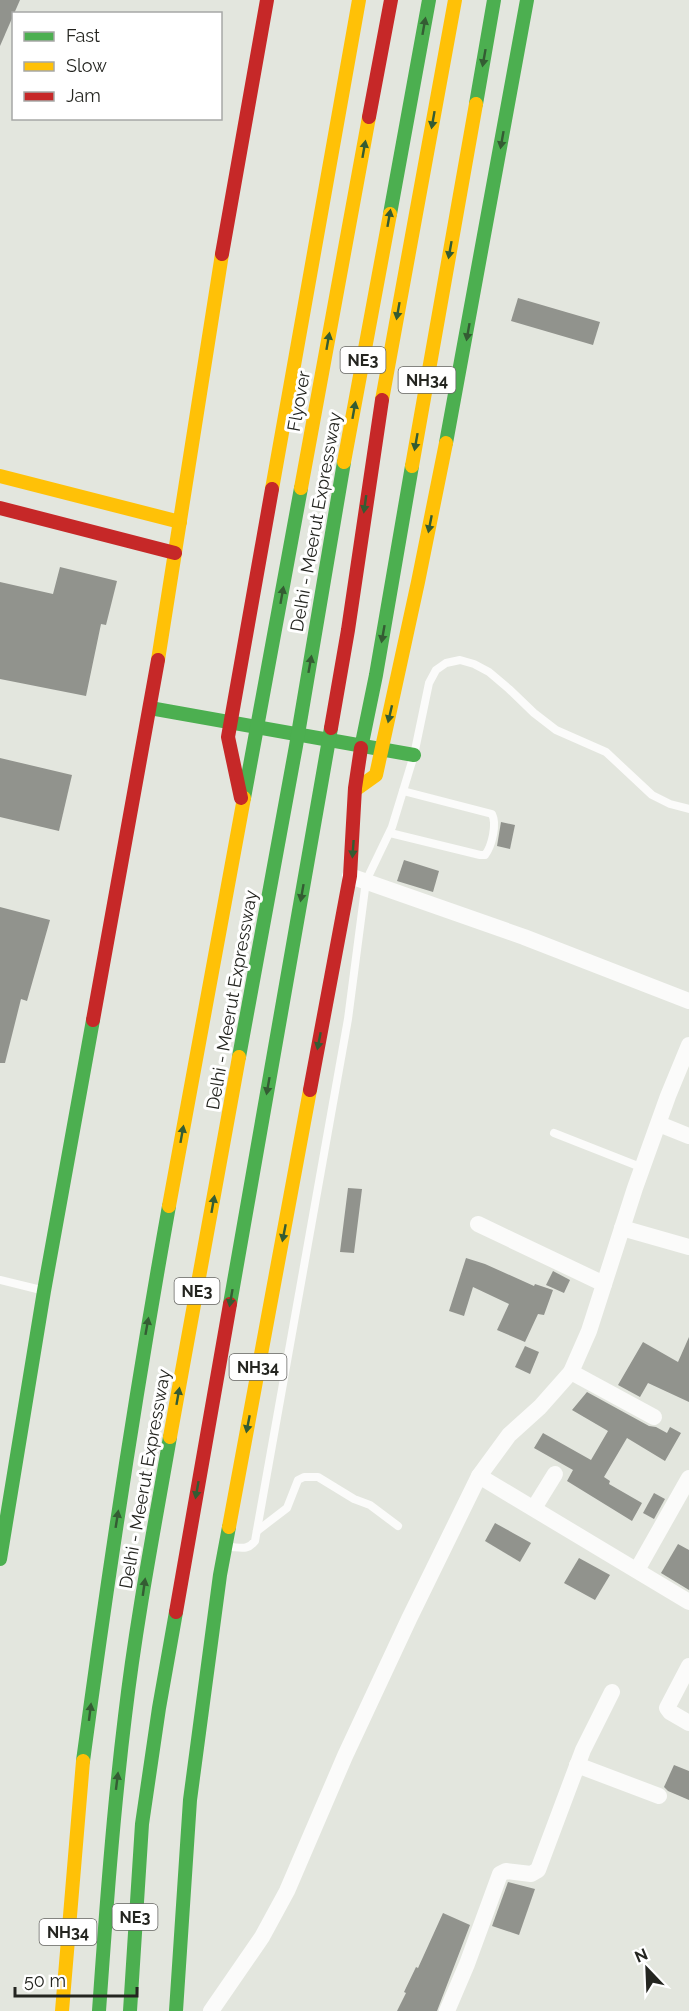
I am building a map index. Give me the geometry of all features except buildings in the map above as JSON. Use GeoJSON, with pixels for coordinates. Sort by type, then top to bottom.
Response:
{"type":"FeatureCollection","features":[{"type":"Feature","properties":{"kind":"main road"},"geometry":{"type":"LineString","coordinates":[[0,1559],[44,1291],[150,708],[232,184],[267,0]]}},
{"type":"Feature","properties":{"kind":"main road"},"geometry":{"type":"LineString","coordinates":[[243,808],[228,737],[359,0]]}},
{"type":"Feature","properties":{"kind":"main road","name":"Flyover"},"geometry":{"type":"LineString","coordinates":[[243,808],[391,0]]}},
{"type":"Feature","properties":{"kind":"main road","name":"Delhi - Meerut Expressway"},"geometry":{"type":"LineString","coordinates":[[99,2011],[111,1839],[125,1714],[146,1571],[429,0]]}},
{"type":"Feature","properties":{"kind":"main road","name":"NE3"},"geometry":{"type":"LineString","coordinates":[[130,2011],[141,1824],[152,1755],[348,630],[375,439],[455,0]]}},
{"type":"Feature","properties":{"kind":"main road","name":"NH34"},"geometry":{"type":"LineString","coordinates":[[186,2011],[182,1947],[190,1800],[225,1546],[350,876],[354,853],[355,790],[494,0]]}},
{"type":"Feature","properties":{"kind":"main road"},"geometry":{"type":"LineString","coordinates":[[355,790],[376,775],[417,591],[465,351],[527,0]]}},
{"type":"Feature","properties":{"kind":"main road"},"geometry":{"type":"LineString","coordinates":[[0,476],[180,522]]}},
{"type":"Feature","properties":{"kind":"main road"},"geometry":{"type":"LineString","coordinates":[[0,508],[175,553]]}},
{"type":"Feature","properties":{"kind":"main road"},"geometry":{"type":"LineString","coordinates":[[150,708],[414,755]]}},
{"type":"Feature","properties":{"kind":"main road","name":"NH34"},"geometry":{"type":"LineString","coordinates":[[62,2011],[83,1762],[103,1613],[142,1355],[243,808]]}},
{"type":"Feature","properties":{"kind":"main road"},"geometry":{"type":"LineString","coordinates":[[52,1966],[74,1853]]}},
{"type":"Feature","properties":{"kind":"main road"},"geometry":{"type":"LineString","coordinates":[[176,2011],[182,1947]]}},
{"type":"Feature","properties":{"kind":"street"},"geometry":{"type":"LineString","coordinates":[[350,876],[524,937],[689,1001]]}},
{"type":"Feature","properties":{"kind":"street"},"geometry":{"type":"LineString","coordinates":[[215,2010],[262,1937],[287,1891],[345,1756],[479,1476],[509,1435],[540,1407],[571,1372],[589,1331],[658,1124],[689,1045]]}},
{"type":"Feature","properties":{"kind":"street"},"geometry":{"type":"LineString","coordinates":[[658,1124],[689,1136]]}},
{"type":"Feature","properties":{"kind":"street"},"geometry":{"type":"LineString","coordinates":[[478,1224],[604,1284]]}},
{"type":"Feature","properties":{"kind":"street"},"geometry":{"type":"LineString","coordinates":[[622,1228],[689,1247]]}},
{"type":"Feature","properties":{"kind":"street"},"geometry":{"type":"LineString","coordinates":[[571,1372],[654,1417]]}},
{"type":"Feature","properties":{"kind":"street"},"geometry":{"type":"LineString","coordinates":[[534,1508],[555,1474]]}},
{"type":"Feature","properties":{"kind":"street"},"geometry":{"type":"LineString","coordinates":[[479,1476],[689,1602]]}},
{"type":"Feature","properties":{"kind":"street"},"geometry":{"type":"LineString","coordinates":[[637,1570],[689,1478]]}},
{"type":"Feature","properties":{"kind":"street"},"geometry":{"type":"LineString","coordinates":[[689,1666],[667,1708],[689,1723]]}},
{"type":"Feature","properties":{"kind":"street"},"geometry":{"type":"LineString","coordinates":[[447,2011],[467,1964],[498,1876],[502,1871],[531,1875],[538,1870],[577,1765],[612,1692]]}},
{"type":"Feature","properties":{"kind":"street"},"geometry":{"type":"LineString","coordinates":[[577,1765],[659,1796]]}},
{"type":"Feature","properties":{"kind":"lane"},"geometry":{"type":"LineString","coordinates":[[225,1546],[246,1549],[255,1541],[345,1037],[366,881],[390,833],[414,755],[429,683],[436,670],[446,663],[460,660],[489,672],[556,730],[606,752],[652,795],[670,804],[689,809]]}},
{"type":"Feature","properties":{"kind":"lane"},"geometry":{"type":"LineString","coordinates":[[390,833],[480,855],[485,855],[489,850],[494,825],[492,814],[403,791]]}},
{"type":"Feature","properties":{"kind":"lane"},"geometry":{"type":"LineString","coordinates":[[554,1133],[643,1168]]}},
{"type":"Feature","properties":{"kind":"lane"},"geometry":{"type":"LineString","coordinates":[[0,1280],[44,1291]]}},
{"type":"Feature","properties":{"kind":"lane"},"geometry":{"type":"LineString","coordinates":[[257,1531],[287,1508],[298,1480],[304,1477],[318,1477],[337,1490],[370,1505],[398,1526]]}},
{"type":"Feature","properties":{"kind":"traffic: fast"},"geometry":{"type":"LineString","coordinates":[[390,214],[429,0]]}},
{"type":"Feature","properties":{"kind":"traffic: fast"},"geometry":{"type":"LineString","coordinates":[[476,104],[494,0]]}},
{"type":"Feature","properties":{"kind":"traffic: fast"},"geometry":{"type":"LineString","coordinates":[[446,443],[527,0]]}},
{"type":"Feature","properties":{"kind":"traffic: fast"},"geometry":{"type":"LineString","coordinates":[[239,1057],[296,746],[344,462]]}},
{"type":"Feature","properties":{"kind":"traffic: fast"},"geometry":{"type":"LineString","coordinates":[[361,748],[412,466]]}},
{"type":"Feature","properties":{"kind":"traffic: fast"},"geometry":{"type":"LineString","coordinates":[[244,798],[301,488]]}},
{"type":"Feature","properties":{"kind":"traffic: fast"},"geometry":{"type":"LineString","coordinates":[[150,708],[414,755]]}},
{"type":"Feature","properties":{"kind":"traffic: fast"},"geometry":{"type":"LineString","coordinates":[[230,1304],[331,728]]}},
{"type":"Feature","properties":{"kind":"traffic: fast"},"geometry":{"type":"LineString","coordinates":[[0,1559],[44,1291],[93,1020]]}},
{"type":"Feature","properties":{"kind":"traffic: fast"},"geometry":{"type":"LineString","coordinates":[[83,1761],[123,1483],[169,1206]]}},
{"type":"Feature","properties":{"kind":"traffic: fast"},"geometry":{"type":"LineString","coordinates":[[99,2011],[113,1826],[129,1681],[170,1437]]}},
{"type":"Feature","properties":{"kind":"traffic: fast"},"geometry":{"type":"LineString","coordinates":[[176,2011],[190,1800],[220,1575],[229,1527]]}},
{"type":"Feature","properties":{"kind":"traffic: fast"},"geometry":{"type":"LineString","coordinates":[[130,2011],[142,1824],[176,1612]]}},
{"type":"Feature","properties":{"kind":"traffic: slow"},"geometry":{"type":"LineString","coordinates":[[272,489],[359,0]]}},
{"type":"Feature","properties":{"kind":"traffic: slow"},"geometry":{"type":"LineString","coordinates":[[382,400],[455,0]]}},
{"type":"Feature","properties":{"kind":"traffic: slow"},"geometry":{"type":"LineString","coordinates":[[412,466],[476,104]]}},
{"type":"Feature","properties":{"kind":"traffic: slow"},"geometry":{"type":"LineString","coordinates":[[301,488],[369,117]]}},
{"type":"Feature","properties":{"kind":"traffic: slow"},"geometry":{"type":"LineString","coordinates":[[344,462],[390,214]]}},
{"type":"Feature","properties":{"kind":"traffic: slow"},"geometry":{"type":"LineString","coordinates":[[158,660],[222,254]]}},
{"type":"Feature","properties":{"kind":"traffic: slow"},"geometry":{"type":"LineString","coordinates":[[355,790],[376,775],[446,443]]}},
{"type":"Feature","properties":{"kind":"traffic: slow"},"geometry":{"type":"LineString","coordinates":[[0,476],[180,522]]}},
{"type":"Feature","properties":{"kind":"traffic: slow"},"geometry":{"type":"LineString","coordinates":[[169,1206],[244,798]]}},
{"type":"Feature","properties":{"kind":"traffic: slow"},"geometry":{"type":"LineString","coordinates":[[170,1437],[239,1057]]}},
{"type":"Feature","properties":{"kind":"traffic: slow"},"geometry":{"type":"LineString","coordinates":[[229,1527],[310,1090]]}},
{"type":"Feature","properties":{"kind":"traffic: slow"},"geometry":{"type":"LineString","coordinates":[[62,2011],[83,1761]]}},
{"type":"Feature","properties":{"kind":"traffic: jam"},"geometry":{"type":"LineString","coordinates":[[222,254],[267,0]]}},
{"type":"Feature","properties":{"kind":"traffic: jam"},"geometry":{"type":"LineString","coordinates":[[369,117],[391,0]]}},
{"type":"Feature","properties":{"kind":"traffic: jam"},"geometry":{"type":"LineString","coordinates":[[331,728],[382,400]]}},
{"type":"Feature","properties":{"kind":"traffic: jam"},"geometry":{"type":"LineString","coordinates":[[241,798],[228,737],[272,489]]}},
{"type":"Feature","properties":{"kind":"traffic: jam"},"geometry":{"type":"LineString","coordinates":[[0,508],[175,553]]}},
{"type":"Feature","properties":{"kind":"traffic: jam"},"geometry":{"type":"LineString","coordinates":[[93,1020],[158,660]]}},
{"type":"Feature","properties":{"kind":"traffic: jam"},"geometry":{"type":"LineString","coordinates":[[310,1090],[350,876],[355,788],[361,748]]}},
{"type":"Feature","properties":{"kind":"traffic: jam"},"geometry":{"type":"LineString","coordinates":[[176,1612],[230,1304]]}}]}
